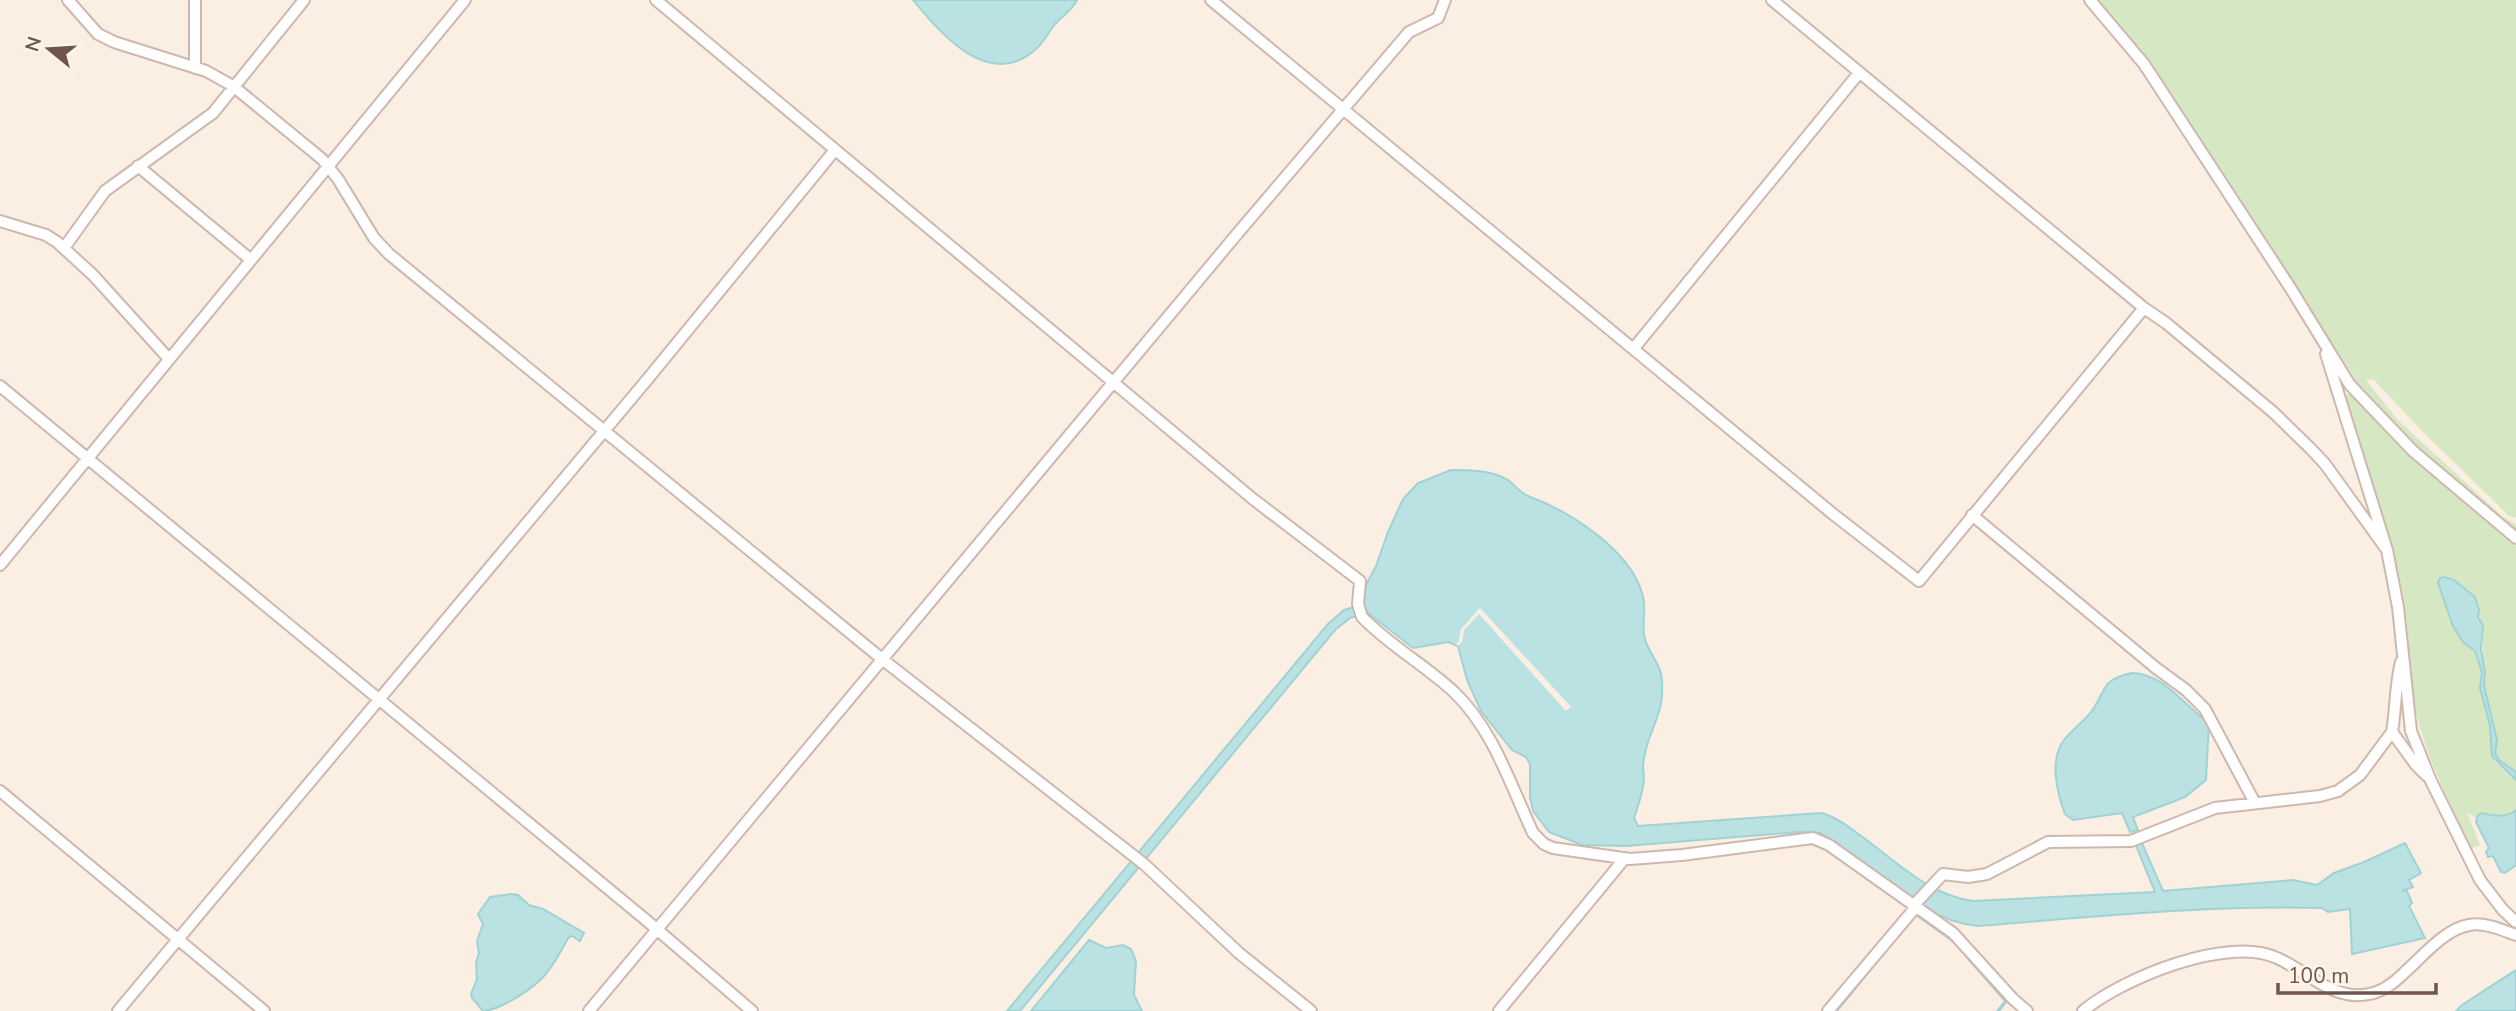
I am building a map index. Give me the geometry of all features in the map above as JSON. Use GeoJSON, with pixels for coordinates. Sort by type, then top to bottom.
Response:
{"type":"FeatureCollection","features":[{"type":"Feature","properties":{"kind":"street"},"geometry":{"type":"LineString","coordinates":[[68,0],[98,34],[195,68],[233,86],[328,167],[374,238],[389,254],[882,659],[1134,855],[1239,953],[1311,1011]]}},
{"type":"Feature","properties":{"kind":"street"},"geometry":{"type":"LineString","coordinates":[[195,0],[195,68]]}},
{"type":"Feature","properties":{"kind":"street"},"geometry":{"type":"LineString","coordinates":[[64,248],[105,191],[213,113],[304,0]]}},
{"type":"Feature","properties":{"kind":"street"},"geometry":{"type":"LineString","coordinates":[[0,565],[465,0]]}},
{"type":"Feature","properties":{"kind":"street"},"geometry":{"type":"LineString","coordinates":[[656,0],[1252,499],[1360,581],[1358,604],[1362,617],[1455,693],[1475,716],[1493,746],[1533,833],[1544,844],[1553,848],[1625,858],[1682,855],[1813,838],[1829,845],[1953,933],[2027,1011]]}},
{"type":"Feature","properties":{"kind":"street"},"geometry":{"type":"LineString","coordinates":[[1211,0],[1833,514],[1919,580],[2144,308]]}},
{"type":"Feature","properties":{"kind":"street"},"geometry":{"type":"LineString","coordinates":[[590,1011],[1409,32],[1438,18],[1445,0]]}},
{"type":"Feature","properties":{"kind":"street"},"geometry":{"type":"LineString","coordinates":[[1772,0],[2273,412],[2325,464],[2387,550]]}},
{"type":"Feature","properties":{"kind":"street"},"geometry":{"type":"LineString","coordinates":[[2090,0],[2144,64],[2249,223],[2350,385],[2413,451],[2516,538]]}},
{"type":"Feature","properties":{"kind":"street"},"geometry":{"type":"LineString","coordinates":[[1634,348],[1859,74]]}},
{"type":"Feature","properties":{"kind":"street"},"geometry":{"type":"LineString","coordinates":[[118,1011],[835,150]]}},
{"type":"Feature","properties":{"kind":"street"},"geometry":{"type":"LineString","coordinates":[[138,166],[251,260]]}},
{"type":"Feature","properties":{"kind":"street"},"geometry":{"type":"LineString","coordinates":[[0,220],[46,235],[64,248],[93,275],[169,359]]}},
{"type":"Feature","properties":{"kind":"street"},"geometry":{"type":"LineString","coordinates":[[2320,338],[2387,550],[2398,607],[2411,732],[2431,781],[2480,880],[2516,922]]}},
{"type":"Feature","properties":{"kind":"street"},"geometry":{"type":"LineString","coordinates":[[0,386],[657,929],[752,1011]]}},
{"type":"Feature","properties":{"kind":"street"},"geometry":{"type":"LineString","coordinates":[[1972,515],[2186,690],[2205,709],[2255,803]]}},
{"type":"Feature","properties":{"kind":"street"},"geometry":{"type":"LineString","coordinates":[[1828,1011],[1943,874],[1969,877],[1987,874],[2048,842],[2131,841],[2215,808],[2320,796],[2338,791],[2360,775],[2392,732],[2397,705],[2396,681],[2402,656]]}},
{"type":"Feature","properties":{"kind":"street"},"geometry":{"type":"LineString","coordinates":[[2392,732],[2431,781]]}},
{"type":"Feature","properties":{"kind":"street"},"geometry":{"type":"LineString","coordinates":[[0,791],[264,1011]]}},
{"type":"Feature","properties":{"kind":"street"},"geometry":{"type":"LineString","coordinates":[[1499,1011],[1625,858]]}},
{"type":"Feature","properties":{"kind":"street"},"geometry":{"type":"LineString","coordinates":[[2083,1011],[2144,975],[2219,953],[2259,951],[2278,958],[2333,990],[2349,995],[2371,994],[2394,983],[2446,936],[2469,925],[2493,926],[2516,935]]}},
{"type":"Feature","properties":{"kind":"green space"},"geometry":{"type":"Polygon","coordinates":[[[2097,0],[2516,0],[2516,518],[2509,516],[2373,379],[2366,380],[2397,419],[2504,518],[2516,524],[2516,531],[2414,447],[2352,381],[2354,377],[2195,130],[2148,60],[2097,0]]]}},
{"type":"Feature","properties":{"kind":"green space"},"geometry":{"type":"Polygon","coordinates":[[[2350,393],[2408,454],[2516,546],[2516,772],[2497,758],[2495,753],[2495,732],[2484,692],[2482,632],[2477,604],[2465,588],[2438,583],[2453,626],[2463,642],[2475,651],[2480,666],[2480,688],[2490,725],[2492,756],[2516,780],[2516,810],[2511,814],[2482,813],[2476,818],[2467,812],[2480,845],[2471,849],[2443,789],[2420,728],[2411,685],[2407,620],[2400,583],[2378,502],[2344,396],[2350,393]]]}},
{"type":"Feature","properties":{"kind":"water"},"geometry":{"type":"Polygon","coordinates":[[[913,0],[1077,0],[1036,49],[1019,60],[1001,64],[984,61],[952,42],[913,0]]]}},
{"type":"Feature","properties":{"kind":"water"},"geometry":{"type":"Polygon","coordinates":[[[1451,470],[1488,472],[1508,480],[1525,495],[1561,511],[1596,534],[1624,561],[1635,577],[1643,598],[1645,640],[1661,674],[1662,688],[1659,712],[1645,755],[1643,787],[1634,818],[1638,826],[1821,813],[1848,827],[1928,885],[1957,898],[1973,901],[2155,892],[2137,848],[2137,842],[2141,841],[2163,891],[2293,880],[2317,885],[2334,873],[2405,843],[2421,873],[2409,880],[2413,887],[2402,891],[2407,891],[2412,903],[2409,906],[2425,938],[2352,954],[2350,909],[2328,912],[2322,908],[2193,910],[1978,926],[1955,921],[1914,902],[1840,845],[1820,833],[1800,832],[1626,846],[1582,845],[1549,832],[1533,811],[1530,797],[1530,764],[1526,757],[1512,750],[1481,711],[1467,680],[1458,646],[1448,642],[1413,648],[1368,613],[1350,618],[1335,630],[1020,1011],[1007,1011],[1328,624],[1344,610],[1364,604],[1366,585],[1403,499],[1418,483],[1451,470]]]}},
{"type":"Feature","properties":{"kind":"water"},"geometry":{"type":"Polygon","coordinates":[[[2440,578],[2454,580],[2475,597],[2478,617],[2483,625],[2481,649],[2485,672],[2484,686],[2497,740],[2495,753],[2499,760],[2516,772],[2516,780],[2492,756],[2490,725],[2480,688],[2482,673],[2475,651],[2463,642],[2453,626],[2438,583],[2440,578]]]}},
{"type":"Feature","properties":{"kind":"water"},"geometry":{"type":"Polygon","coordinates":[[[2132,673],[2144,675],[2164,685],[2209,723],[2206,780],[2185,797],[2133,817],[2138,830],[2130,832],[2122,813],[2073,820],[2065,814],[2057,786],[2056,766],[2059,748],[2091,712],[2105,687],[2114,679],[2132,673]]]}},
{"type":"Feature","properties":{"kind":"water"},"geometry":{"type":"Polygon","coordinates":[[[2516,810],[2516,865],[2505,873],[2501,872],[2493,856],[2488,857],[2486,852],[2489,848],[2476,822],[2478,815],[2482,813],[2504,815],[2516,810]]]}},
{"type":"Feature","properties":{"kind":"water"},"geometry":{"type":"Polygon","coordinates":[[[518,895],[529,905],[543,909],[584,933],[580,941],[569,937],[540,981],[507,1003],[483,1011],[471,994],[477,979],[477,941],[483,924],[478,914],[490,897],[518,895]]]}},
{"type":"Feature","properties":{"kind":"water"},"geometry":{"type":"Polygon","coordinates":[[[1089,940],[1106,948],[1123,945],[1131,949],[1136,961],[1134,995],[1142,1011],[1031,1011],[1089,940]]]}},
{"type":"Feature","properties":{"kind":"water"},"geometry":{"type":"Polygon","coordinates":[[[2516,970],[2516,1011],[2456,1011],[2462,1005],[2516,970]]]}},
{"type":"Feature","properties":{"kind":"pier"},"geometry":{"type":"Polygon","coordinates":[[[1480,608],[1571,707],[1566,711],[1479,614],[1464,630],[1462,642],[1458,646],[1456,644],[1461,629],[1480,608]]]}},
{"type":"Feature","properties":{"kind":"waterway"},"geometry":{"type":"LineString","coordinates":[[1915,916],[1916,914],[1954,941]]}},
{"type":"Feature","properties":{"kind":"waterway"},"geometry":{"type":"LineString","coordinates":[[1959,947],[2006,1001],[1998,1011]]}},
{"type":"Feature","properties":{"kind":"waterway"},"geometry":{"type":"LineString","coordinates":[[1836,1011],[1885,951]]}}]}
